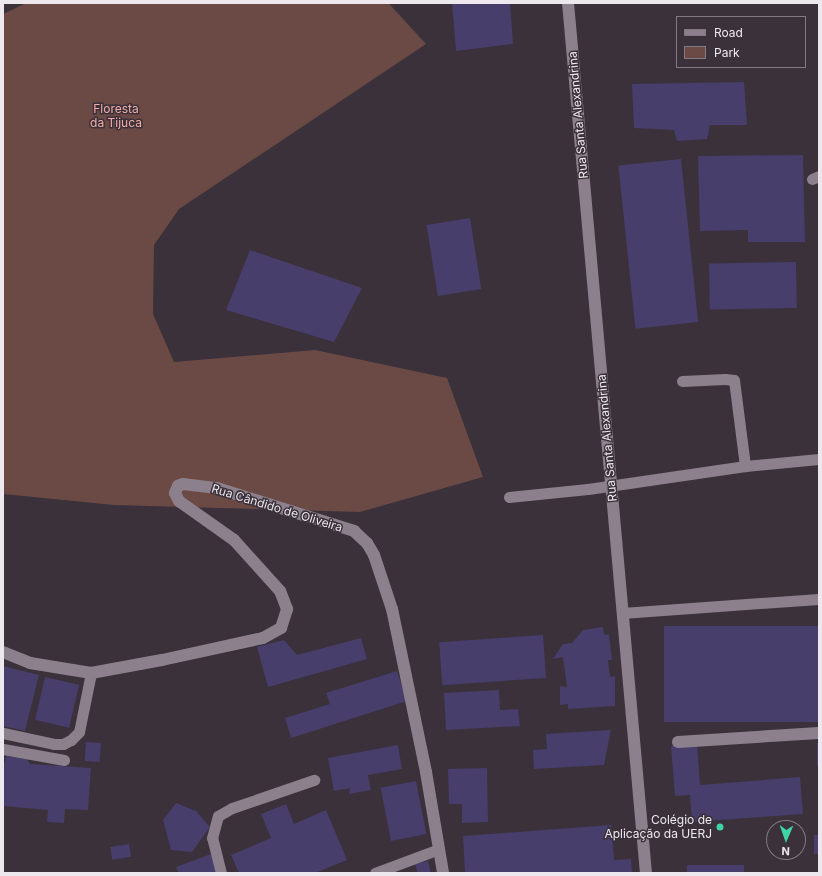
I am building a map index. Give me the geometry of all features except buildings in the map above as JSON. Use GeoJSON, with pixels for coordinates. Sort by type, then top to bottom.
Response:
{"type":"FeatureCollection","features":[{"type":"Feature","properties":{"kind":"street","name":"Rua Santa Alexandrina"},"geometry":{"type":"LineString","coordinates":[[568,3],[646,873]]}},
{"type":"Feature","properties":{"kind":"street","name":"Rua Cândido de Oliveira"},"geometry":{"type":"LineString","coordinates":[[3,652],[30,663],[92,673],[162,660],[263,638],[281,628],[287,609],[280,591],[234,540],[179,501],[175,493],[178,486],[183,484],[217,488],[354,531],[367,543],[374,555],[392,610],[426,772],[443,873]]}},
{"type":"Feature","properties":{"kind":"street"},"geometry":{"type":"LineString","coordinates":[[678,742],[819,733]]}},
{"type":"Feature","properties":{"kind":"lane"},"geometry":{"type":"LineString","coordinates":[[682,381],[734,380],[745,466]]}},
{"type":"Feature","properties":{"kind":"lane"},"geometry":{"type":"LineString","coordinates":[[509,497],[588,489],[745,466],[819,459]]}},
{"type":"Feature","properties":{"kind":"lane"},"geometry":{"type":"LineString","coordinates":[[622,613],[819,599]]}},
{"type":"Feature","properties":{"kind":"lane"},"geometry":{"type":"LineString","coordinates":[[3,733],[54,744],[63,744],[71,740],[79,732],[92,673]]}},
{"type":"Feature","properties":{"kind":"lane"},"geometry":{"type":"LineString","coordinates":[[3,749],[64,760]]}},
{"type":"Feature","properties":{"kind":"lane"},"geometry":{"type":"LineString","coordinates":[[221,873],[212,838],[218,816],[232,808],[314,780]]}},
{"type":"Feature","properties":{"kind":"lane"},"geometry":{"type":"LineString","coordinates":[[375,873],[439,849]]}},
{"type":"Feature","properties":{"kind":"green space","name":"Floresta da Tijuca"},"geometry":{"type":"Polygon","coordinates":[[[26,3],[388,3],[392,7],[426,44],[179,209],[154,245],[153,314],[174,362],[315,350],[447,378],[483,477],[360,512],[114,505],[3,494],[3,14],[26,3]]]}},
{"type":"Feature","properties":{"kind":"place","name":"Colégio de Aplicação da UERJ"},"geometry":{"type":"Point","coordinates":[720,827]}}]}
